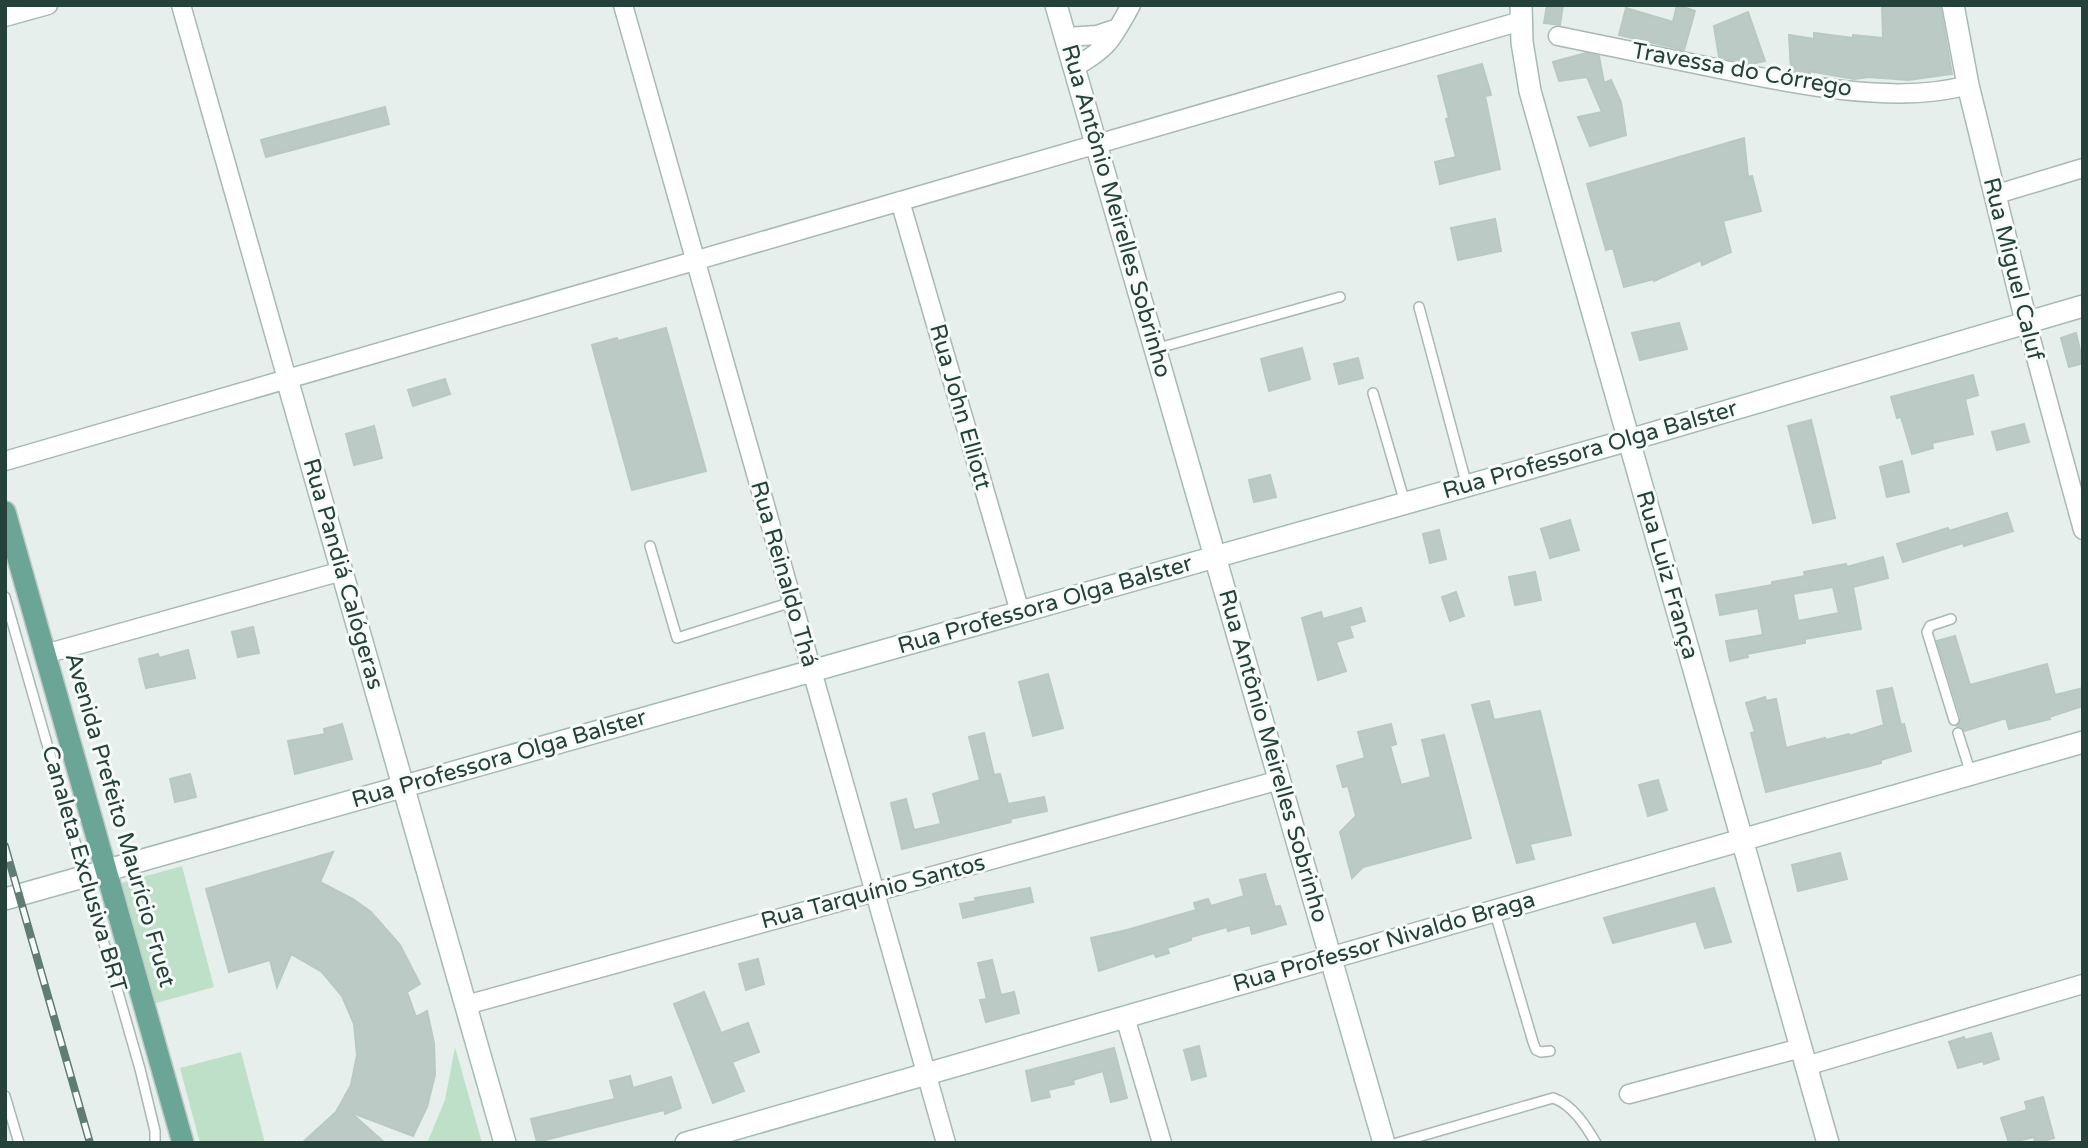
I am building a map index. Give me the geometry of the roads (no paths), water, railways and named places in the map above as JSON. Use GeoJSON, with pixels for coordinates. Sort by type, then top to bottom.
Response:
{"type":"FeatureCollection","features":[{"type":"Feature","properties":{"kind":"main road","name":"Rua Antônio Meirelles Sobrinho"},"geometry":{"type":"LineString","coordinates":[[1056,5],[1384,1143]]}},
{"type":"Feature","properties":{"kind":"main road","name":"Rua Miguel Caluf"},"geometry":{"type":"LineString","coordinates":[[1953,5],[1968,85],[2026,321]]}},
{"type":"Feature","properties":{"kind":"main road","name":"Rua Luiz França"},"geometry":{"type":"LineString","coordinates":[[1521,13],[1522,42],[1530,91],[1828,1143]]}},
{"type":"Feature","properties":{"kind":"main road","name":"Rua Professora Olga Balster"},"geometry":{"type":"LineString","coordinates":[[10,894],[96,873],[1467,486],[2083,306]]}},
{"type":"Feature","properties":{"kind":"main road","name":"Rua Pandiá Calógeras"},"geometry":{"type":"LineString","coordinates":[[287,379],[505,1143]]}},
{"type":"Feature","properties":{"kind":"main road","name":"Avenida Prefeito Maurício Fruet"},"geometry":{"type":"LineString","coordinates":[[5,512],[45,654],[96,873],[183,1143]]}},
{"type":"Feature","properties":{"kind":"main road","name":"Rua Professor Nivaldo Braga"},"geometry":{"type":"LineString","coordinates":[[686,1143],[2083,742]]}},
{"type":"Feature","properties":{"kind":"street"},"geometry":{"type":"LineString","coordinates":[[5,17],[48,5]]}},
{"type":"Feature","properties":{"kind":"street","name":"Rua Pandiá Calógeras"},"geometry":{"type":"LineString","coordinates":[[181,5],[287,379]]}},
{"type":"Feature","properties":{"kind":"street","name":"Rua Reinaldo Thá"},"geometry":{"type":"LineString","coordinates":[[623,5],[946,1143]]}},
{"type":"Feature","properties":{"kind":"street"},"geometry":{"type":"LineString","coordinates":[[1074,67],[1100,53],[1131,5]]}},
{"type":"Feature","properties":{"kind":"street"},"geometry":{"type":"LineString","coordinates":[[5,461],[1096,144],[1521,13]]}},
{"type":"Feature","properties":{"kind":"street"},"geometry":{"type":"LineString","coordinates":[[1066,37],[1097,35],[1118,28]]}},
{"type":"Feature","properties":{"kind":"street","name":"Travessa do Córrego"},"geometry":{"type":"LineString","coordinates":[[1558,36],[1812,86],[1856,91],[1938,92],[1968,85]]}},
{"type":"Feature","properties":{"kind":"street"},"geometry":{"type":"LineString","coordinates":[[1994,195],[2083,168]]}},
{"type":"Feature","properties":{"kind":"street","name":"Rua John Elliott"},"geometry":{"type":"LineString","coordinates":[[900,201],[1020,612]]}},
{"type":"Feature","properties":{"kind":"street","name":"Rua Miguel Caluf"},"geometry":{"type":"LineString","coordinates":[[2026,321],[2083,530]]}},
{"type":"Feature","properties":{"kind":"street"},"geometry":{"type":"LineString","coordinates":[[45,654],[342,571]]}},
{"type":"Feature","properties":{"kind":"street","name":"Rua Tarquínio Santos"},"geometry":{"type":"LineString","coordinates":[[466,1004],[1280,780]]}},
{"type":"Feature","properties":{"kind":"street"},"geometry":{"type":"LineString","coordinates":[[1629,1094],[1803,1057],[2083,984]]}},
{"type":"Feature","properties":{"kind":"street"},"geometry":{"type":"LineString","coordinates":[[1125,1017],[1162,1143]]}},
{"type":"Feature","properties":{"kind":"lane"},"geometry":{"type":"LineString","coordinates":[[1156,349],[1340,297]]}},
{"type":"Feature","properties":{"kind":"lane"},"geometry":{"type":"LineString","coordinates":[[1419,307],[1467,486]]}},
{"type":"Feature","properties":{"kind":"lane"},"geometry":{"type":"LineString","coordinates":[[1373,393],[1405,503]]}},
{"type":"Feature","properties":{"kind":"lane"},"geometry":{"type":"LineString","coordinates":[[650,546],[677,638],[792,602]]}},
{"type":"Feature","properties":{"kind":"lane","name":"Canaleta Exclusiva BRT"},"geometry":{"type":"LineString","coordinates":[[5,597],[96,873],[155,1131],[155,1143]]}},
{"type":"Feature","properties":{"kind":"lane"},"geometry":{"type":"LineString","coordinates":[[1951,619],[1930,626],[1927,632],[1954,720]]}},
{"type":"Feature","properties":{"kind":"lane"},"geometry":{"type":"LineString","coordinates":[[1958,733],[1971,774]]}},
{"type":"Feature","properties":{"kind":"lane"},"geometry":{"type":"LineString","coordinates":[[1494,911],[1533,1042],[1541,1052],[1550,1051]]}},
{"type":"Feature","properties":{"kind":"lane"},"geometry":{"type":"LineString","coordinates":[[5,1096],[19,1143]]}},
{"type":"Feature","properties":{"kind":"lane"},"geometry":{"type":"LineString","coordinates":[[1397,1143],[1553,1098],[1563,1102],[1587,1128],[1596,1143]]}},
{"type":"Feature","properties":{"kind":"railway"},"geometry":{"type":"LineString","coordinates":[[5,846],[90,1143]]}}]}
